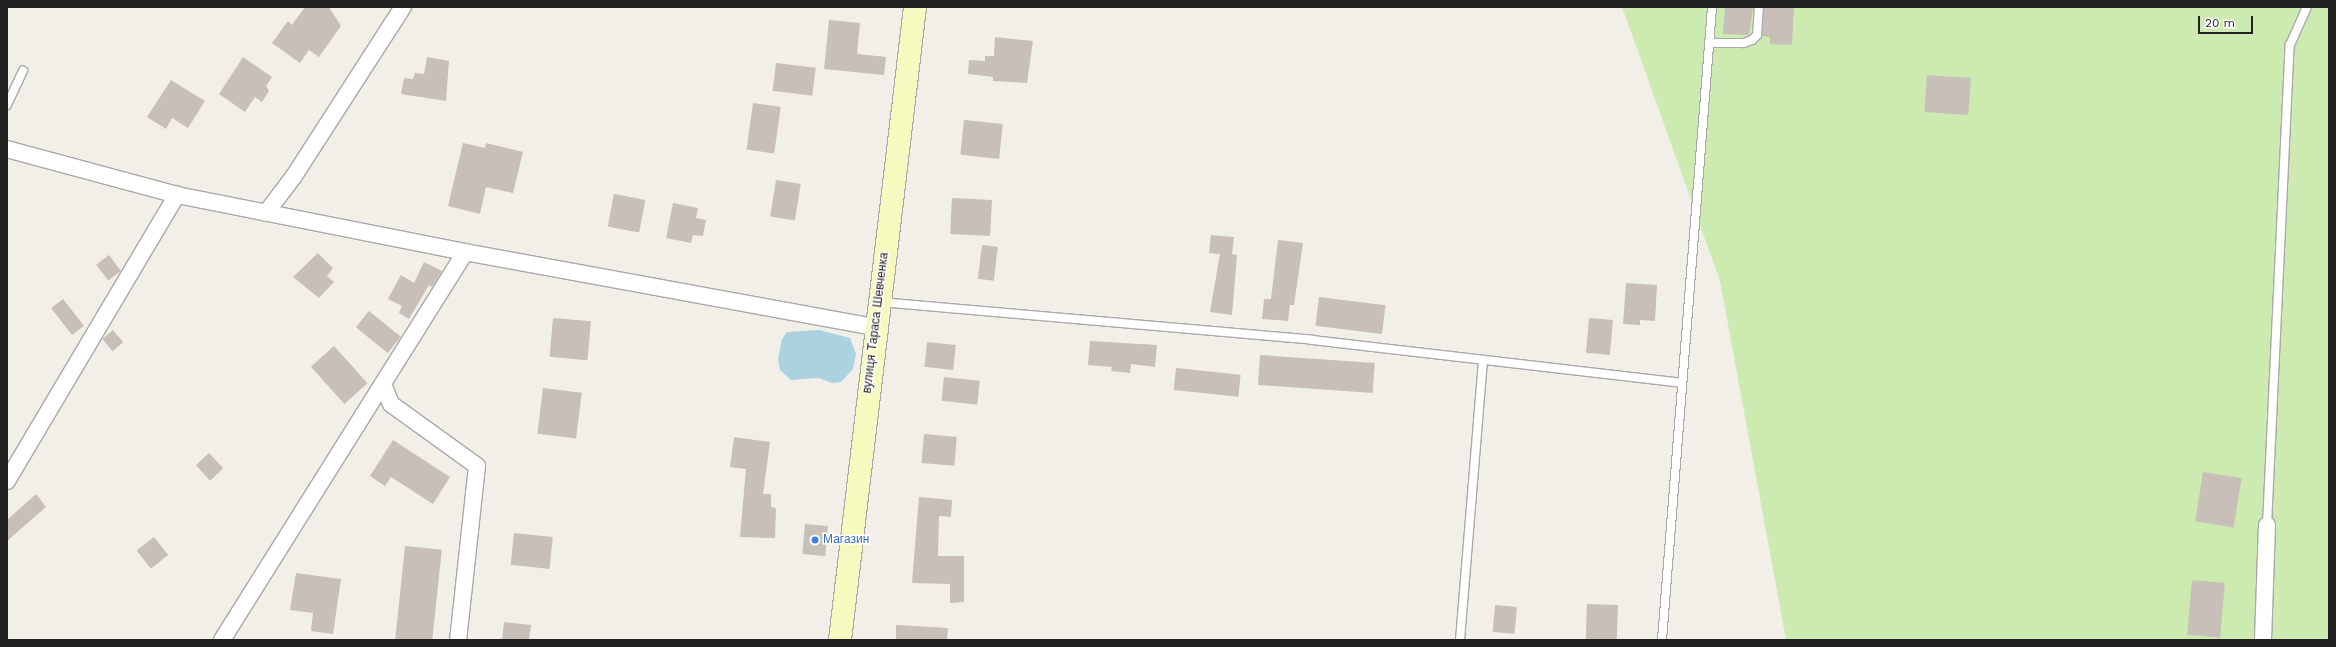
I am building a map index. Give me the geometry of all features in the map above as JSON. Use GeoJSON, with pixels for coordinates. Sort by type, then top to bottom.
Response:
{"type":"FeatureCollection","features":[{"type":"Feature","properties":{"kind":"street"},"geometry":{"type":"LineString","coordinates":[[266,213],[294,176],[403,7]]}},
{"type":"Feature","properties":{"kind":"street","name":"вулиця Тараса Шевченка"},"geometry":{"type":"LineString","coordinates":[[840,640],[875,326],[915,7]]}},
{"type":"Feature","properties":{"kind":"street"},"geometry":{"type":"LineString","coordinates":[[7,149],[177,195],[465,252],[875,326]]}},
{"type":"Feature","properties":{"kind":"street"},"geometry":{"type":"LineString","coordinates":[[7,481],[177,195]]}},
{"type":"Feature","properties":{"kind":"street"},"geometry":{"type":"LineString","coordinates":[[222,640],[384,386],[465,252]]}},
{"type":"Feature","properties":{"kind":"street"},"geometry":{"type":"LineString","coordinates":[[384,386],[391,404],[477,466],[458,640]]}},
{"type":"Feature","properties":{"kind":"street"},"geometry":{"type":"LineString","coordinates":[[2263,640],[2267,525]]}},
{"type":"Feature","properties":{"kind":"lane"},"geometry":{"type":"LineString","coordinates":[[1662,640],[1712,7]]}},
{"type":"Feature","properties":{"kind":"lane"},"geometry":{"type":"LineString","coordinates":[[1709,43],[1744,43],[1752,40],[1757,35],[1759,7]]}},
{"type":"Feature","properties":{"kind":"lane"},"geometry":{"type":"LineString","coordinates":[[2267,525],[2290,45],[2307,7]]}},
{"type":"Feature","properties":{"kind":"lane"},"geometry":{"type":"LineString","coordinates":[[7,105],[23,71]]}},
{"type":"Feature","properties":{"kind":"lane"},"geometry":{"type":"LineString","coordinates":[[878,302],[1312,340],[1682,383]]}},
{"type":"Feature","properties":{"kind":"lane"},"geometry":{"type":"LineString","coordinates":[[1460,640],[1483,360]]}},
{"type":"Feature","properties":{"kind":"green space"},"geometry":{"type":"Polygon","coordinates":[[[1622,7],[2329,7],[2329,640],[1786,640],[1720,281],[1622,7]]]}},
{"type":"Feature","properties":{"kind":"water"},"geometry":{"type":"Polygon","coordinates":[[[819,330],[850,338],[856,354],[853,369],[841,382],[832,383],[819,378],[791,380],[780,370],[778,359],[782,339],[787,332],[819,330]]]}},
{"type":"Feature","properties":{"kind":"building"},"geometry":{"type":"Polygon","coordinates":[[[305,7],[329,7],[341,26],[319,57],[309,50],[300,63],[272,43],[288,21],[292,25],[305,7]]]}},
{"type":"Feature","properties":{"kind":"building"},"geometry":{"type":"Polygon","coordinates":[[[1725,7],[1753,7],[1749,35],[1723,34],[1725,7]]]}},
{"type":"Feature","properties":{"kind":"building"},"geometry":{"type":"Polygon","coordinates":[[[1764,7],[1794,7],[1792,45],[1770,44],[1770,37],[1762,36],[1764,7]]]}},
{"type":"Feature","properties":{"kind":"building"},"geometry":{"type":"Polygon","coordinates":[[[829,20],[860,23],[857,54],[886,57],[884,75],[824,69],[829,20]]]}},
{"type":"Feature","properties":{"kind":"building"},"geometry":{"type":"Polygon","coordinates":[[[995,37],[1033,41],[1027,83],[993,81],[993,77],[968,74],[969,60],[985,61],[985,56],[994,56],[995,37]]]}},
{"type":"Feature","properties":{"kind":"building"},"geometry":{"type":"Polygon","coordinates":[[[243,57],[272,77],[266,86],[269,91],[262,102],[255,97],[245,112],[219,94],[243,57]]]}},
{"type":"Feature","properties":{"kind":"building"},"geometry":{"type":"Polygon","coordinates":[[[427,57],[449,61],[446,101],[401,94],[404,78],[413,79],[415,73],[424,74],[427,57]]]}},
{"type":"Feature","properties":{"kind":"building"},"geometry":{"type":"Polygon","coordinates":[[[776,63],[816,68],[812,96],[773,91],[776,63]]]}},
{"type":"Feature","properties":{"kind":"building"},"geometry":{"type":"Polygon","coordinates":[[[1927,75],[1971,78],[1968,115],[1924,112],[1927,75]]]}},
{"type":"Feature","properties":{"kind":"building"},"geometry":{"type":"Polygon","coordinates":[[[171,80],[205,101],[188,128],[172,118],[166,129],[147,117],[171,80]]]}},
{"type":"Feature","properties":{"kind":"building"},"geometry":{"type":"Polygon","coordinates":[[[753,103],[781,107],[774,153],[746,150],[753,103]]]}},
{"type":"Feature","properties":{"kind":"building"},"geometry":{"type":"Polygon","coordinates":[[[964,120],[1003,124],[999,159],[960,155],[964,120]]]}},
{"type":"Feature","properties":{"kind":"building"},"geometry":{"type":"Polygon","coordinates":[[[463,143],[485,148],[486,143],[523,152],[513,193],[486,187],[480,214],[448,206],[463,143]]]}},
{"type":"Feature","properties":{"kind":"building"},"geometry":{"type":"Polygon","coordinates":[[[776,180],[801,184],[795,220],[770,217],[776,180]]]}},
{"type":"Feature","properties":{"kind":"building"},"geometry":{"type":"Polygon","coordinates":[[[614,194],[645,200],[639,232],[608,226],[614,194]]]}},
{"type":"Feature","properties":{"kind":"building"},"geometry":{"type":"Polygon","coordinates":[[[952,198],[992,200],[990,236],[950,234],[952,198]]]}},
{"type":"Feature","properties":{"kind":"building"},"geometry":{"type":"Polygon","coordinates":[[[673,203],[698,208],[696,218],[706,220],[703,236],[693,235],[691,243],[666,238],[673,203]]]}},
{"type":"Feature","properties":{"kind":"building"},"geometry":{"type":"Polygon","coordinates":[[[1211,235],[1234,237],[1232,254],[1237,255],[1232,315],[1210,312],[1220,254],[1209,253],[1211,235]]]}},
{"type":"Feature","properties":{"kind":"building"},"geometry":{"type":"Polygon","coordinates":[[[1278,240],[1303,243],[1294,305],[1290,305],[1288,321],[1262,319],[1264,299],[1271,299],[1278,240]]]}},
{"type":"Feature","properties":{"kind":"building"},"geometry":{"type":"Polygon","coordinates":[[[982,245],[998,247],[994,281],[978,279],[982,245]]]}},
{"type":"Feature","properties":{"kind":"building"},"geometry":{"type":"Polygon","coordinates":[[[318,253],[333,268],[327,276],[334,282],[319,298],[293,277],[318,253]]]}},
{"type":"Feature","properties":{"kind":"building"},"geometry":{"type":"Polygon","coordinates":[[[109,255],[121,271],[108,281],[96,265],[109,255]]]}},
{"type":"Feature","properties":{"kind":"building"},"geometry":{"type":"Polygon","coordinates":[[[424,262],[442,271],[432,287],[429,285],[409,319],[399,313],[402,306],[388,299],[401,275],[414,283],[424,262]]]}},
{"type":"Feature","properties":{"kind":"building"},"geometry":{"type":"Polygon","coordinates":[[[1626,283],[1657,285],[1655,321],[1640,320],[1640,325],[1623,324],[1626,283]]]}},
{"type":"Feature","properties":{"kind":"building"},"geometry":{"type":"Polygon","coordinates":[[[1319,297],[1386,305],[1382,334],[1315,326],[1319,297]]]}},
{"type":"Feature","properties":{"kind":"building"},"geometry":{"type":"Polygon","coordinates":[[[63,299],[84,326],[72,335],[51,308],[63,299]]]}},
{"type":"Feature","properties":{"kind":"building"},"geometry":{"type":"Polygon","coordinates":[[[369,311],[401,337],[388,353],[356,327],[369,311]]]}},
{"type":"Feature","properties":{"kind":"building"},"geometry":{"type":"Polygon","coordinates":[[[553,318],[591,321],[587,360],[550,357],[553,318]]]}},
{"type":"Feature","properties":{"kind":"building"},"geometry":{"type":"Polygon","coordinates":[[[1589,318],[1613,320],[1610,355],[1586,353],[1589,318]]]}},
{"type":"Feature","properties":{"kind":"building"},"geometry":{"type":"Polygon","coordinates":[[[113,330],[123,342],[113,351],[102,339],[113,330]]]}},
{"type":"Feature","properties":{"kind":"building"},"geometry":{"type":"Polygon","coordinates":[[[1090,341],[1157,345],[1155,367],[1131,364],[1130,373],[1111,371],[1112,367],[1088,365],[1090,341]]]}},
{"type":"Feature","properties":{"kind":"building"},"geometry":{"type":"Polygon","coordinates":[[[927,342],[956,345],[953,370],[924,367],[927,342]]]}},
{"type":"Feature","properties":{"kind":"building"},"geometry":{"type":"Polygon","coordinates":[[[334,346],[367,383],[344,404],[311,367],[334,346]]]}},
{"type":"Feature","properties":{"kind":"building"},"geometry":{"type":"Polygon","coordinates":[[[1260,355],[1375,363],[1373,393],[1258,385],[1260,355]]]}},
{"type":"Feature","properties":{"kind":"building"},"geometry":{"type":"Polygon","coordinates":[[[1176,368],[1241,375],[1238,397],[1174,390],[1176,368]]]}},
{"type":"Feature","properties":{"kind":"building"},"geometry":{"type":"Polygon","coordinates":[[[944,377],[980,381],[977,405],[941,401],[944,377]]]}},
{"type":"Feature","properties":{"kind":"building"},"geometry":{"type":"Polygon","coordinates":[[[543,388],[582,393],[576,438],[537,434],[543,388]]]}},
{"type":"Feature","properties":{"kind":"building"},"geometry":{"type":"Polygon","coordinates":[[[924,434],[957,437],[954,466],[921,463],[924,434]]]}},
{"type":"Feature","properties":{"kind":"building"},"geometry":{"type":"Polygon","coordinates":[[[734,437],[770,442],[763,494],[771,494],[771,507],[776,508],[775,538],[740,537],[746,469],[730,467],[734,437]]]}},
{"type":"Feature","properties":{"kind":"building"},"geometry":{"type":"Polygon","coordinates":[[[393,440],[450,477],[433,504],[391,477],[385,486],[370,476],[393,440]]]}},
{"type":"Feature","properties":{"kind":"building"},"geometry":{"type":"Polygon","coordinates":[[[209,453],[223,468],[210,481],[196,465],[209,453]]]}},
{"type":"Feature","properties":{"kind":"building"},"geometry":{"type":"Polygon","coordinates":[[[2203,472],[2242,478],[2234,527],[2195,521],[2203,472]]]}},
{"type":"Feature","properties":{"kind":"building"},"geometry":{"type":"Polygon","coordinates":[[[36,494],[46,507],[7,541],[7,520],[36,494]]]}},
{"type":"Feature","properties":{"kind":"building"},"geometry":{"type":"Polygon","coordinates":[[[919,497],[952,500],[951,517],[939,516],[938,556],[964,556],[964,602],[950,603],[950,584],[912,583],[919,497]]]}},
{"type":"Feature","properties":{"kind":"building","name":"Магазин"},"geometry":{"type":"Polygon","coordinates":[[[805,524],[828,526],[825,556],[802,554],[805,524]]]}},
{"type":"Feature","properties":{"kind":"building"},"geometry":{"type":"Polygon","coordinates":[[[514,533],[553,537],[549,569],[511,565],[514,533]]]}},
{"type":"Feature","properties":{"kind":"building"},"geometry":{"type":"Polygon","coordinates":[[[154,537],[168,555],[151,569],[137,551],[154,537]]]}},
{"type":"Feature","properties":{"kind":"building"},"geometry":{"type":"Polygon","coordinates":[[[405,546],[442,550],[432,640],[395,640],[405,546]]]}},
{"type":"Feature","properties":{"kind":"building"},"geometry":{"type":"Polygon","coordinates":[[[296,573],[341,579],[333,634],[311,631],[313,613],[290,610],[296,573]]]}},
{"type":"Feature","properties":{"kind":"building"},"geometry":{"type":"Polygon","coordinates":[[[2192,580],[2225,583],[2220,638],[2187,635],[2192,580]]]}},
{"type":"Feature","properties":{"kind":"building"},"geometry":{"type":"Polygon","coordinates":[[[1587,604],[1618,605],[1617,640],[1586,640],[1587,604]]]}},
{"type":"Feature","properties":{"kind":"building"},"geometry":{"type":"Polygon","coordinates":[[[1495,605],[1517,607],[1515,634],[1493,632],[1495,605]]]}},
{"type":"Feature","properties":{"kind":"building"},"geometry":{"type":"Polygon","coordinates":[[[504,622],[531,625],[529,640],[502,640],[504,622]]]}},
{"type":"Feature","properties":{"kind":"building"},"geometry":{"type":"Polygon","coordinates":[[[896,625],[948,628],[947,640],[896,640],[896,625]]]}},
{"type":"Feature","properties":{"kind":"place","name":"Магазин"},"geometry":{"type":"Point","coordinates":[815,540]}}]}
